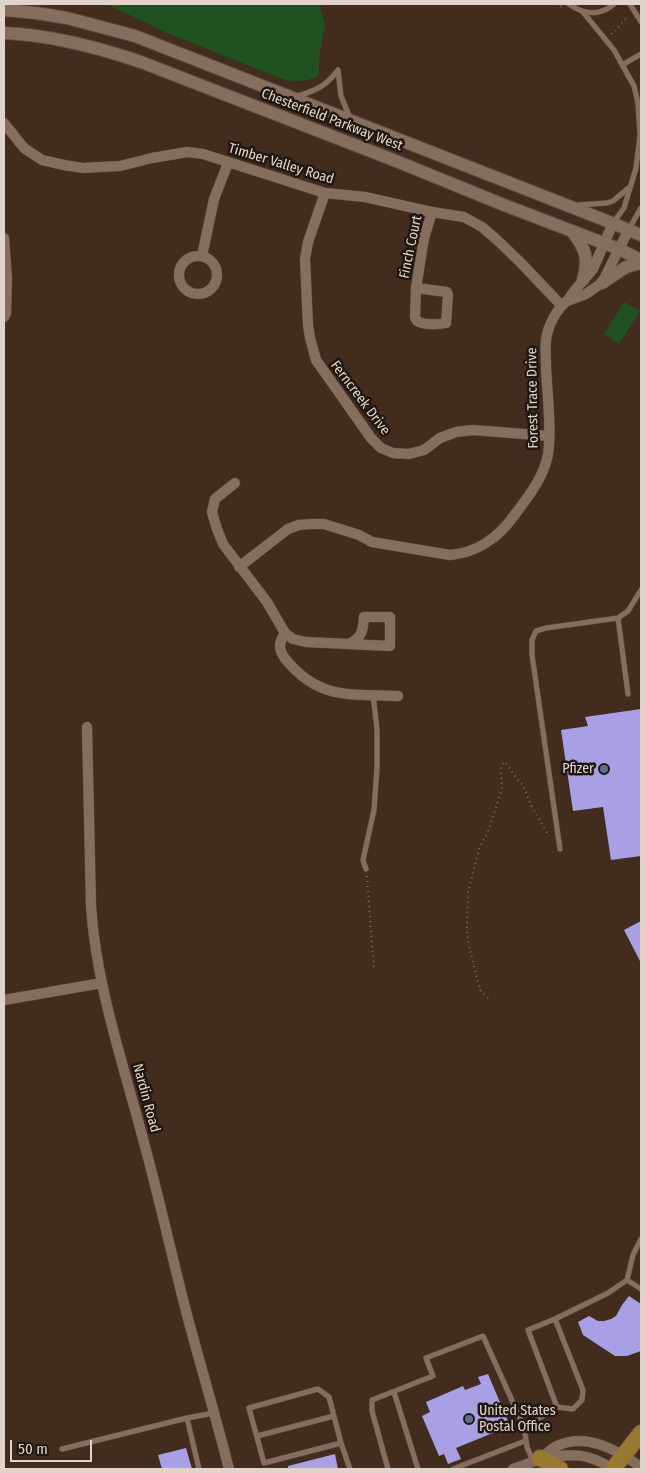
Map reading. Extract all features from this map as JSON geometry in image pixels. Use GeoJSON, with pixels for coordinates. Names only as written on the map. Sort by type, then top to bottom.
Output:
{"type":"FeatureCollection","features":[{"type":"Feature","properties":{"kind":"main road"},"geometry":{"type":"LineString","coordinates":[[613,1469],[641,1433]]}},
{"type":"Feature","properties":{"kind":"main road"},"geometry":{"type":"LineString","coordinates":[[536,1460],[560,1469]]}},
{"type":"Feature","properties":{"kind":"street","name":"Chesterfield Parkway West"},"geometry":{"type":"LineString","coordinates":[[4,10],[67,18],[135,36],[641,235]]}},
{"type":"Feature","properties":{"kind":"street","name":"Chesterfield Parkway West"},"geometry":{"type":"LineString","coordinates":[[4,33],[56,39],[106,50],[141,62],[604,243],[619,249],[641,262]]}},
{"type":"Feature","properties":{"kind":"street","name":"Timber Valley Road"},"geometry":{"type":"LineString","coordinates":[[5,127],[24,148],[42,160],[64,165],[83,168],[120,166],[187,152],[203,154],[324,193],[366,197],[464,218],[482,227],[564,303]]}},
{"type":"Feature","properties":{"kind":"street"},"geometry":{"type":"LineString","coordinates":[[202,256],[214,199],[228,163]]}},
{"type":"Feature","properties":{"kind":"street","name":"Ferncreek Drive"},"geometry":{"type":"LineString","coordinates":[[324,193],[308,242],[305,259],[310,338],[316,360],[371,438],[381,448],[393,453],[409,454],[424,450],[440,438],[456,432],[473,430],[549,436]]}},
{"type":"Feature","properties":{"kind":"street","name":"Finch Court"},"geometry":{"type":"LineString","coordinates":[[416,288],[447,292],[446,324],[420,323],[416,317],[416,288],[424,238],[432,212]]}},
{"type":"Feature","properties":{"kind":"street","name":"Forest Trace Drive"},"geometry":{"type":"LineString","coordinates":[[239,567],[288,529],[299,525],[324,524],[359,535],[372,542],[450,555],[470,551],[486,543],[505,529],[530,494],[545,464],[549,436],[546,342],[552,320],[593,269],[613,223]]}},
{"type":"Feature","properties":{"kind":"street"},"geometry":{"type":"LineString","coordinates":[[602,283],[629,229]]}},
{"type":"Feature","properties":{"kind":"street"},"geometry":{"type":"LineString","coordinates":[[572,232],[584,247],[586,255],[587,266],[583,280]]}},
{"type":"Feature","properties":{"kind":"street"},"geometry":{"type":"LineString","coordinates":[[4,238],[7,278],[7,306],[4,317]]}},
{"type":"Feature","properties":{"kind":"street"},"geometry":{"type":"LineString","coordinates":[[564,303],[586,294],[626,267],[641,262]]}},
{"type":"Feature","properties":{"kind":"street"},"geometry":{"type":"LineString","coordinates":[[235,483],[215,499],[212,512],[217,529],[223,544],[267,602],[285,633],[293,639],[306,642],[348,644],[390,646],[390,617],[364,617],[362,632],[359,638],[348,644]]}},
{"type":"Feature","properties":{"kind":"street"},"geometry":{"type":"LineString","coordinates":[[285,633],[279,644],[279,649],[299,674],[312,684],[343,694],[398,696]]}},
{"type":"Feature","properties":{"kind":"street","name":"Nardin Road"},"geometry":{"type":"LineString","coordinates":[[87,727],[92,925],[102,983],[229,1469]]}},
{"type":"Feature","properties":{"kind":"street"},"geometry":{"type":"LineString","coordinates":[[4,1000],[102,983]]}},
{"type":"Feature","properties":{"kind":"street"},"geometry":{"type":"LineString","coordinates":[[536,1460],[555,1447],[580,1442],[601,1445],[625,1456],[641,1467]]}},
{"type":"Feature","properties":{"kind":"street"},"geometry":{"type":"LineString","coordinates":[[513,1469],[536,1460],[557,1455],[580,1456],[599,1460],[613,1469]]}},
{"type":"Feature","properties":{"kind":"lane"},"geometry":{"type":"LineString","coordinates":[[569,4],[583,12],[614,50],[634,86],[638,103],[640,120],[639,152],[624,208],[613,223]]}},
{"type":"Feature","properties":{"kind":"lane"},"geometry":{"type":"LineString","coordinates":[[583,12],[601,12],[614,4]]}},
{"type":"Feature","properties":{"kind":"lane"},"geometry":{"type":"LineString","coordinates":[[630,4],[641,22]]}},
{"type":"Feature","properties":{"kind":"lane"},"geometry":{"type":"LineString","coordinates":[[622,65],[641,54]]}},
{"type":"Feature","properties":{"kind":"lane"},"geometry":{"type":"LineString","coordinates":[[294,98],[321,88],[338,70],[341,96],[352,120]]}},
{"type":"Feature","properties":{"kind":"lane"},"geometry":{"type":"LineString","coordinates":[[569,206],[607,203],[631,185]]}},
{"type":"Feature","properties":{"kind":"lane"},"geometry":{"type":"LineString","coordinates":[[629,229],[641,208]]}},
{"type":"Feature","properties":{"kind":"lane"},"geometry":{"type":"LineString","coordinates":[[560,849],[532,655],[532,640],[536,631],[546,628],[618,618],[628,611],[641,590]]}},
{"type":"Feature","properties":{"kind":"lane"},"geometry":{"type":"LineString","coordinates":[[618,618],[628,694]]}},
{"type":"Feature","properties":{"kind":"lane"},"geometry":{"type":"LineString","coordinates":[[366,869],[363,860],[374,810],[377,768],[378,729],[373,695]]}},
{"type":"Feature","properties":{"kind":"lane"},"geometry":{"type":"LineString","coordinates":[[557,1407],[528,1330],[608,1293],[627,1280],[633,1255],[641,1239]]}},
{"type":"Feature","properties":{"kind":"lane"},"geometry":{"type":"LineString","coordinates":[[636,1250],[641,1254]]}},
{"type":"Feature","properties":{"kind":"lane"},"geometry":{"type":"LineString","coordinates":[[627,1280],[641,1289]]}},
{"type":"Feature","properties":{"kind":"lane"},"geometry":{"type":"LineString","coordinates":[[524,1427],[557,1407],[574,1408],[582,1400],[583,1390],[555,1318]]}},
{"type":"Feature","properties":{"kind":"lane"},"geometry":{"type":"LineString","coordinates":[[388,1469],[372,1411],[372,1400],[434,1376],[426,1358],[483,1336],[524,1427],[527,1447],[536,1460]]}},
{"type":"Feature","properties":{"kind":"lane"},"geometry":{"type":"LineString","coordinates":[[341,1443],[264,1463],[249,1408],[318,1389],[329,1397],[350,1469]]}},
{"type":"Feature","properties":{"kind":"lane"},"geometry":{"type":"LineString","coordinates":[[394,1392],[418,1469]]}},
{"type":"Feature","properties":{"kind":"lane"},"geometry":{"type":"LineString","coordinates":[[62,1449],[187,1418],[215,1413]]}},
{"type":"Feature","properties":{"kind":"lane"},"geometry":{"type":"LineString","coordinates":[[257,1436],[334,1416]]}},
{"type":"Feature","properties":{"kind":"lane"},"geometry":{"type":"LineString","coordinates":[[187,1418],[199,1469]]}},
{"type":"Feature","properties":{"kind":"lane"},"geometry":{"type":"LineString","coordinates":[[453,1469],[526,1441]]}},
{"type":"Feature","properties":{"kind":"path"},"geometry":{"type":"LineString","coordinates":[[488,998],[480,990],[469,946],[466,924],[468,892],[480,846],[488,832],[502,788],[501,768],[504,762],[523,785],[531,805],[550,837],[558,839]]}},
{"type":"Feature","properties":{"kind":"path"},"geometry":{"type":"LineString","coordinates":[[366,869],[369,882],[374,971]]}},
{"type":"Feature","properties":{"kind":"green space"},"geometry":{"type":"Polygon","coordinates":[[[106,4],[319,4],[325,25],[319,59],[319,75],[301,81],[282,79],[172,35],[106,4]]]}},
{"type":"Feature","properties":{"kind":"green space"},"geometry":{"type":"Polygon","coordinates":[[[624,302],[640,311],[619,344],[604,334],[624,302]]]}},
{"type":"Feature","properties":{"kind":"building","name":"Pfizer"},"geometry":{"type":"Polygon","coordinates":[[[641,709],[641,856],[611,860],[603,807],[573,811],[561,730],[588,726],[585,717],[641,709]]]}},
{"type":"Feature","properties":{"kind":"building"},"geometry":{"type":"Polygon","coordinates":[[[641,921],[641,963],[624,930],[641,921]]]}},
{"type":"Feature","properties":{"kind":"building"},"geometry":{"type":"Polygon","coordinates":[[[629,1296],[641,1304],[641,1351],[627,1356],[615,1356],[583,1335],[578,1322],[589,1316],[598,1321],[611,1319],[616,1316],[629,1296]]]}},
{"type":"Feature","properties":{"kind":"building"},"geometry":{"type":"Polygon","coordinates":[[[488,1374],[510,1426],[456,1448],[461,1459],[448,1464],[444,1454],[439,1456],[422,1416],[430,1412],[426,1402],[463,1386],[465,1390],[481,1384],[478,1377],[488,1374]]]}},
{"type":"Feature","properties":{"kind":"building"},"geometry":{"type":"Polygon","coordinates":[[[186,1448],[192,1469],[162,1469],[158,1455],[186,1448]]]}},
{"type":"Feature","properties":{"kind":"building"},"geometry":{"type":"Polygon","coordinates":[[[335,1454],[338,1469],[288,1469],[288,1466],[335,1454]]]}},
{"type":"Feature","properties":{"kind":"place","name":"Pfizer"},"geometry":{"type":"Point","coordinates":[604,769]}},
{"type":"Feature","properties":{"kind":"place","name":"United States Postal Office"},"geometry":{"type":"Point","coordinates":[469,1419]}}]}
